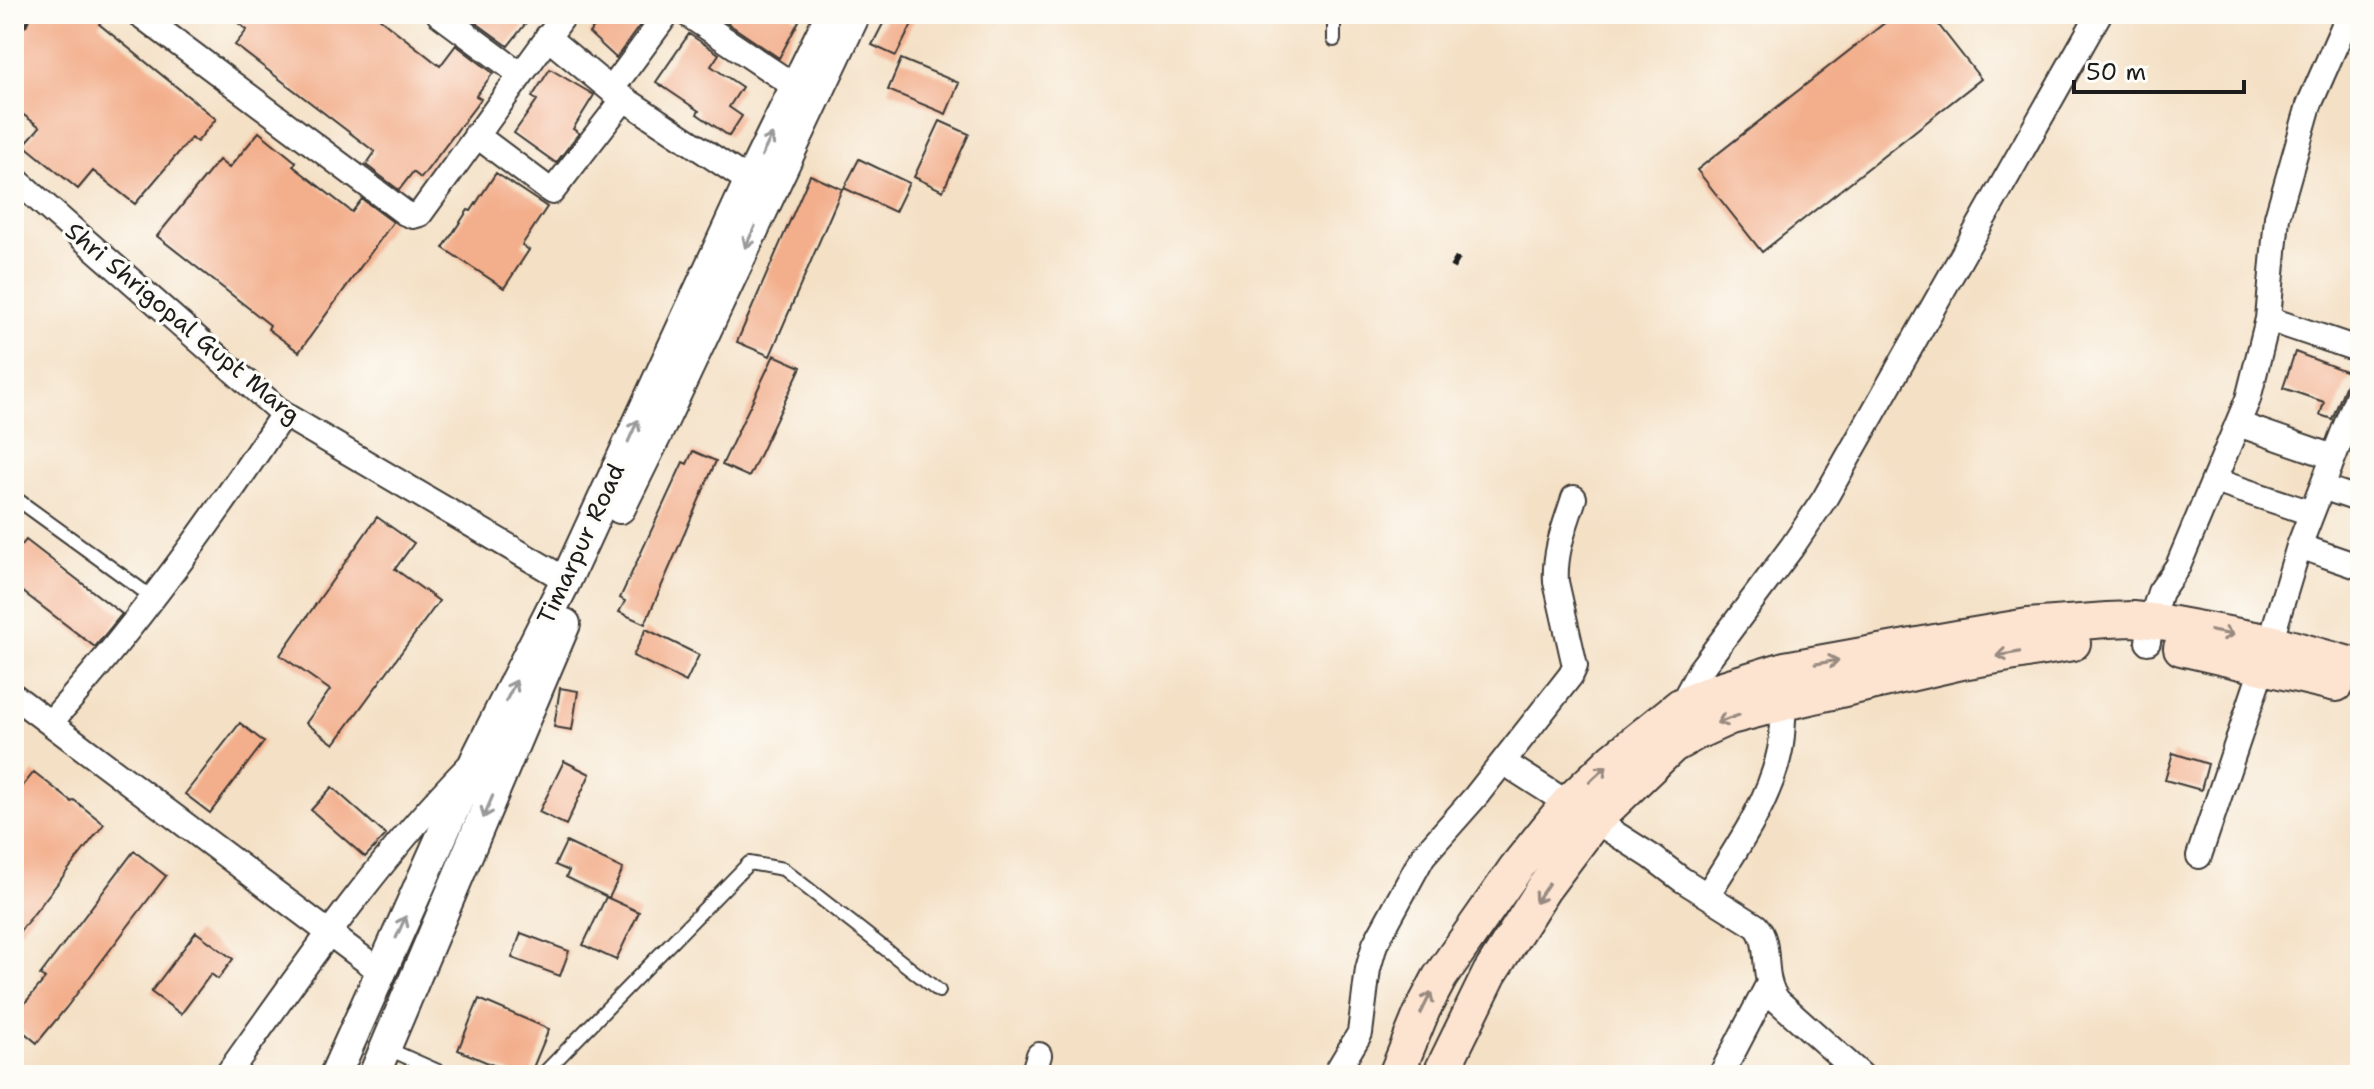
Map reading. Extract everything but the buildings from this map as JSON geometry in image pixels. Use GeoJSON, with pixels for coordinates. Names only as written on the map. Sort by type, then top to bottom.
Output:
{"type":"FeatureCollection","features":[{"type":"Feature","properties":{"kind":"main road"},"geometry":{"type":"LineString","coordinates":[[1440,1075],[1490,973],[1544,888],[1581,811],[1614,759],[1680,706],[1720,689],[1784,686],[2028,626],[2107,620],[2267,654],[2360,667]]}},
{"type":"Feature","properties":{"kind":"main road"},"geometry":{"type":"LineString","coordinates":[[2267,654],[2360,690]]}},
{"type":"Feature","properties":{"kind":"main road"},"geometry":{"type":"LineString","coordinates":[[1396,1075],[1423,1009],[1440,977],[1516,868],[1581,811],[1672,746],[1784,686]]}},
{"type":"Feature","properties":{"kind":"street"},"geometry":{"type":"LineString","coordinates":[[139,14],[413,216],[420,214],[565,14]]}},
{"type":"Feature","properties":{"kind":"street"},"geometry":{"type":"LineString","coordinates":[[439,14],[520,74]]}},
{"type":"Feature","properties":{"kind":"street"},"geometry":{"type":"LineString","coordinates":[[476,135],[552,192],[667,14]]}},
{"type":"Feature","properties":{"kind":"street"},"geometry":{"type":"LineString","coordinates":[[687,14],[805,93]]}},
{"type":"Feature","properties":{"kind":"street","name":"Timarpur Road"},"geometry":{"type":"LineString","coordinates":[[805,93],[831,14]]}},
{"type":"Feature","properties":{"kind":"street","name":"Timarpur Road"},"geometry":{"type":"LineString","coordinates":[[335,1075],[381,972],[490,764],[572,585],[661,425],[760,188],[805,93],[855,14]]}},
{"type":"Feature","properties":{"kind":"street"},"geometry":{"type":"LineString","coordinates":[[1672,746],[1680,706],[1700,670],[1825,498],[2099,14]]}},
{"type":"Feature","properties":{"kind":"street"},"geometry":{"type":"LineString","coordinates":[[2150,631],[2160,592],[2178,566],[2248,399],[2268,319],[2277,217],[2309,105],[2349,14]]}},
{"type":"Feature","properties":{"kind":"street"},"geometry":{"type":"LineString","coordinates":[[547,37],[617,95],[760,188]]}},
{"type":"Feature","properties":{"kind":"street","name":"Shri Shrigopal Gupt Marg"},"geometry":{"type":"LineString","coordinates":[[14,178],[283,414],[572,585]]}},
{"type":"Feature","properties":{"kind":"street"},"geometry":{"type":"LineString","coordinates":[[2268,319],[2360,350]]}},
{"type":"Feature","properties":{"kind":"street"},"geometry":{"type":"LineString","coordinates":[[2199,856],[2267,654],[2299,546],[2333,457],[2352,434],[2360,389]]}},
{"type":"Feature","properties":{"kind":"street"},"geometry":{"type":"LineString","coordinates":[[50,723],[153,598],[236,486],[283,414]]}},
{"type":"Feature","properties":{"kind":"street"},"geometry":{"type":"LineString","coordinates":[[2238,424],[2333,457]]}},
{"type":"Feature","properties":{"kind":"street"},"geometry":{"type":"LineString","coordinates":[[2215,481],[2311,513]]}},
{"type":"Feature","properties":{"kind":"street"},"geometry":{"type":"LineString","coordinates":[[2322,487],[2360,500]]}},
{"type":"Feature","properties":{"kind":"street"},"geometry":{"type":"LineString","coordinates":[[1335,1075],[1360,1033],[1368,969],[1375,944],[1423,856],[1503,762],[1575,666],[1555,569],[1556,552],[1574,498]]}},
{"type":"Feature","properties":{"kind":"street"},"geometry":{"type":"LineString","coordinates":[[2299,546],[2360,567]]}},
{"type":"Feature","properties":{"kind":"street"},"geometry":{"type":"LineString","coordinates":[[1707,895],[1743,838],[1770,780],[1780,750],[1784,686]]}},
{"type":"Feature","properties":{"kind":"street"},"geometry":{"type":"LineString","coordinates":[[14,696],[381,972]]}},
{"type":"Feature","properties":{"kind":"street"},"geometry":{"type":"LineString","coordinates":[[1503,762],[1759,929],[1763,935],[1768,985],[1778,1001],[1861,1075]]}},
{"type":"Feature","properties":{"kind":"street"},"geometry":{"type":"LineString","coordinates":[[227,1075],[328,934],[405,835],[490,764]]}},
{"type":"Feature","properties":{"kind":"street","name":"Timarpur Road"},"geometry":{"type":"LineString","coordinates":[[380,1061],[490,764]]}},
{"type":"Feature","properties":{"kind":"street"},"geometry":{"type":"LineString","coordinates":[[1721,1075],[1768,985]]}},
{"type":"Feature","properties":{"kind":"lane"},"geometry":{"type":"LineString","coordinates":[[1334,14],[1334,40]]}},
{"type":"Feature","properties":{"kind":"lane"},"geometry":{"type":"LineString","coordinates":[[14,497],[153,598]]}},
{"type":"Feature","properties":{"kind":"lane"},"geometry":{"type":"LineString","coordinates":[[542,1075],[749,863],[783,869],[939,991]]}},
{"type":"Feature","properties":{"kind":"lane"},"geometry":{"type":"LineString","coordinates":[[380,1061],[447,1075]]}},
{"type":"Feature","properties":{"kind":"railway"},"geometry":{"type":"LineString","coordinates":[[1452,268],[1459,256]]}}]}
